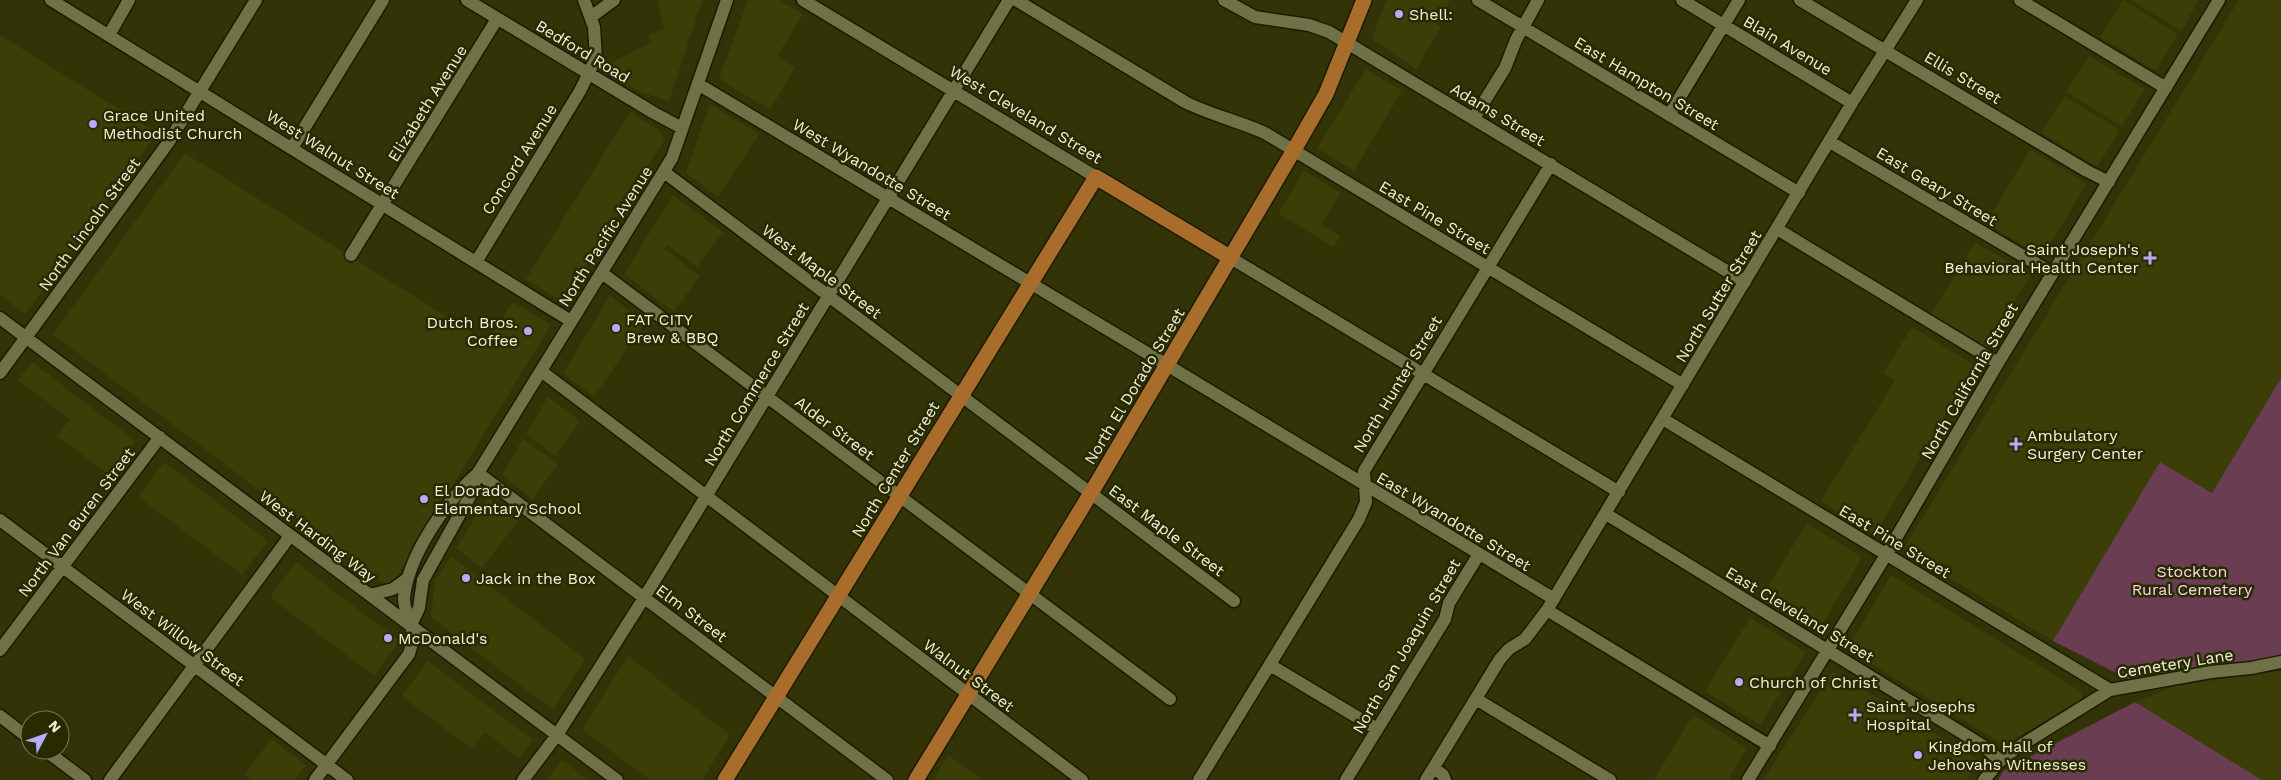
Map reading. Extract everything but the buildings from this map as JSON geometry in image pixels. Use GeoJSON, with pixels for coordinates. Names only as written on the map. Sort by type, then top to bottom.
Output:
{"type":"FeatureCollection","features":[{"type":"Feature","properties":{"kind":"main road","name":"North El Dorado Street"},"geometry":{"type":"LineString","coordinates":[[916,780],[1091,493],[1294,150],[1326,94],[1364,0]]}},
{"type":"Feature","properties":{"kind":"main road","name":"West Cleveland Street"},"geometry":{"type":"LineString","coordinates":[[1096,177],[1231,258]]}},
{"type":"Feature","properties":{"kind":"main road","name":"North Center Street"},"geometry":{"type":"LineString","coordinates":[[725,780],[1096,177]]}},
{"type":"Feature","properties":{"kind":"street","name":"West Walnut Street"},"geometry":{"type":"LineString","coordinates":[[51,0],[571,321]]}},
{"type":"Feature","properties":{"kind":"street"},"geometry":{"type":"LineString","coordinates":[[108,35],[129,0]]}},
{"type":"Feature","properties":{"kind":"street","name":"North Lincoln Street"},"geometry":{"type":"LineString","coordinates":[[0,372],[168,143],[256,0]]}},
{"type":"Feature","properties":{"kind":"street"},"geometry":{"type":"LineString","coordinates":[[292,148],[383,0]]}},
{"type":"Feature","properties":{"kind":"street","name":"Bedford Road"},"geometry":{"type":"LineString","coordinates":[[467,0],[682,128]]}},
{"type":"Feature","properties":{"kind":"street","name":"Concord Avenue"},"geometry":{"type":"LineString","coordinates":[[476,262],[590,73],[597,54],[594,27],[584,0]]}},
{"type":"Feature","properties":{"kind":"street"},"geometry":{"type":"LineString","coordinates":[[591,17],[614,0]]}},
{"type":"Feature","properties":{"kind":"street","name":"North Pacific Avenue"},"geometry":{"type":"LineString","coordinates":[[411,625],[419,608],[423,580],[470,496],[478,473],[672,158],[727,0]]}},
{"type":"Feature","properties":{"kind":"street","name":"West Cleveland Street"},"geometry":{"type":"LineString","coordinates":[[803,0],[1096,177]]}},
{"type":"Feature","properties":{"kind":"street","name":"North Commerce Street"},"geometry":{"type":"LineString","coordinates":[[523,780],[557,735],[644,598],[1009,0]]}},
{"type":"Feature","properties":{"kind":"street","name":"East Pine Street"},"geometry":{"type":"LineString","coordinates":[[1016,0],[1208,114],[1243,123],[1265,133],[1683,385]]}},
{"type":"Feature","properties":{"kind":"street","name":"Adams Street"},"geometry":{"type":"LineString","coordinates":[[1224,0],[1255,17],[1309,25],[1348,43],[1745,282]]}},
{"type":"Feature","properties":{"kind":"street","name":"East Hampton Street"},"geometry":{"type":"LineString","coordinates":[[1478,0],[1799,193]]}},
{"type":"Feature","properties":{"kind":"street"},"geometry":{"type":"LineString","coordinates":[[1474,118],[1505,68],[1522,27],[1538,0]]}},
{"type":"Feature","properties":{"kind":"street","name":"Blain Avenue"},"geometry":{"type":"LineString","coordinates":[[1682,0],[1852,103]]}},
{"type":"Feature","properties":{"kind":"street"},"geometry":{"type":"LineString","coordinates":[[1669,114],[1739,0]]}},
{"type":"Feature","properties":{"kind":"street","name":"Ellis Street"},"geometry":{"type":"LineString","coordinates":[[1800,0],[2087,171],[2109,182]]}},
{"type":"Feature","properties":{"kind":"street","name":"North Sutter Street"},"geometry":{"type":"LineString","coordinates":[[1426,780],[1500,659],[1509,649],[1525,639],[1550,605],[1852,103],[1917,0]]}},
{"type":"Feature","properties":{"kind":"street"},"geometry":{"type":"LineString","coordinates":[[2020,0],[2166,88]]}},
{"type":"Feature","properties":{"kind":"street","name":"North California Street"},"geometry":{"type":"LineString","coordinates":[[1748,780],[1886,555],[2052,273],[2219,0]]}},
{"type":"Feature","properties":{"kind":"street","name":"Elizabeth Avenue"},"geometry":{"type":"LineString","coordinates":[[351,255],[497,18]]}},
{"type":"Feature","properties":{"kind":"street","name":"West Wyandotte Street"},"geometry":{"type":"LineString","coordinates":[[698,84],[1030,283]]}},
{"type":"Feature","properties":{"kind":"street","name":"East Geary Street"},"geometry":{"type":"LineString","coordinates":[[1830,142],[2052,273]]}},
{"type":"Feature","properties":{"kind":"street","name":"North Hunter Street"},"geometry":{"type":"LineString","coordinates":[[1199,780],[1359,519],[1366,502],[1364,471],[1550,164]]}},
{"type":"Feature","properties":{"kind":"street","name":"West Maple Street"},"geometry":{"type":"LineString","coordinates":[[664,172],[961,395]]}},
{"type":"Feature","properties":{"kind":"street"},"geometry":{"type":"LineString","coordinates":[[1777,229],[1998,363]]}},
{"type":"Feature","properties":{"kind":"street"},"geometry":{"type":"LineString","coordinates":[[1231,258],[1619,492]]}},
{"type":"Feature","properties":{"kind":"street","name":"Alder Street"},"geometry":{"type":"LineString","coordinates":[[602,273],[1170,699]]}},
{"type":"Feature","properties":{"kind":"street","name":"East Wyandotte Street"},"geometry":{"type":"LineString","coordinates":[[1030,283],[1479,554],[1550,605],[1770,746]]}},
{"type":"Feature","properties":{"kind":"street","name":"West Harding Way"},"geometry":{"type":"LineString","coordinates":[[0,318],[617,780]]}},
{"type":"Feature","properties":{"kind":"street"},"geometry":{"type":"LineString","coordinates":[[541,371],[837,597]]}},
{"type":"Feature","properties":{"kind":"street","name":"East Maple Street"},"geometry":{"type":"LineString","coordinates":[[961,395],[1234,602]]}},
{"type":"Feature","properties":{"kind":"street","name":"East Pine Street"},"geometry":{"type":"LineString","coordinates":[[1663,419],[2110,690]]}},
{"type":"Feature","properties":{"kind":"street","name":"North Van Buren Street"},"geometry":{"type":"LineString","coordinates":[[0,650],[160,438]]}},
{"type":"Feature","properties":{"kind":"street","name":"North Pacific Avenue"},"geometry":{"type":"LineString","coordinates":[[411,625],[404,600],[410,570],[425,540],[460,489],[478,473]]}},
{"type":"Feature","properties":{"kind":"street","name":"Elm Street"},"geometry":{"type":"LineString","coordinates":[[478,473],[887,780]]}},
{"type":"Feature","properties":{"kind":"street","name":"East Cleveland Street"},"geometry":{"type":"LineString","coordinates":[[1606,514],[1985,747],[2000,761]]}},
{"type":"Feature","properties":{"kind":"street","name":"West Willow Street"},"geometry":{"type":"LineString","coordinates":[[0,520],[347,780]]}},
{"type":"Feature","properties":{"kind":"street"},"geometry":{"type":"LineString","coordinates":[[110,780],[290,536]]}},
{"type":"Feature","properties":{"kind":"street","name":"North San Joaquin Street"},"geometry":{"type":"LineString","coordinates":[[1346,780],[1444,619],[1449,603],[1479,554]]}},
{"type":"Feature","properties":{"kind":"street"},"geometry":{"type":"LineString","coordinates":[[370,595],[393,589],[408,578]]}},
{"type":"Feature","properties":{"kind":"street","name":"Walnut Street"},"geometry":{"type":"LineString","coordinates":[[837,597],[1082,780]]}},
{"type":"Feature","properties":{"kind":"street"},"geometry":{"type":"LineString","coordinates":[[316,780],[409,654],[413,639],[411,625]]}},
{"type":"Feature","properties":{"kind":"street","name":"Cemetery Lane"},"geometry":{"type":"LineString","coordinates":[[1984,780],[2000,761],[2036,735],[2110,690],[2210,672],[2251,668],[2281,662]]}},
{"type":"Feature","properties":{"kind":"street"},"geometry":{"type":"LineString","coordinates":[[1270,665],[1377,730]]}},
{"type":"Feature","properties":{"kind":"street"},"geometry":{"type":"LineString","coordinates":[[1476,698],[1610,780]]}},
{"type":"Feature","properties":{"kind":"street"},"geometry":{"type":"LineString","coordinates":[[0,716],[20,731]]}},
{"type":"Feature","properties":{"kind":"street"},"geometry":{"type":"LineString","coordinates":[[58,760],[85,780]]}},
{"type":"Feature","properties":{"kind":"street"},"geometry":{"type":"LineString","coordinates":[[1434,768],[1443,775],[1445,780]]}},
{"type":"Feature","properties":{"kind":"shaded area"},"geometry":{"type":"Polygon","coordinates":[[[657,0],[702,0],[669,101],[637,91],[615,77],[610,64],[651,42],[648,35],[664,28],[657,0]]]}},
{"type":"Feature","properties":{"kind":"shaded area"},"geometry":{"type":"Polygon","coordinates":[[[748,0],[779,0],[803,14],[777,56],[795,68],[770,110],[719,79],[748,0]]]}},
{"type":"Feature","properties":{"kind":"shaded area"},"geometry":{"type":"Polygon","coordinates":[[[1386,0],[1450,0],[1436,24],[1441,27],[1416,69],[1372,39],[1386,0]]]}},
{"type":"Feature","properties":{"kind":"shaded area"},"geometry":{"type":"Polygon","coordinates":[[[2123,0],[2178,34],[2156,71],[2100,37],[2123,0]]]}},
{"type":"Feature","properties":{"kind":"shaded area"},"geometry":{"type":"Polygon","coordinates":[[[2131,0],[2199,0],[2181,31],[2131,0]]]}},
{"type":"Feature","properties":{"kind":"shaded area"},"geometry":{"type":"Polygon","coordinates":[[[2239,0],[2281,0],[2281,378],[2212,493],[2160,463],[2053,641],[1909,553],[1905,546],[2239,0]]]}},
{"type":"Feature","properties":{"kind":"shaded area"},"geometry":{"type":"Polygon","coordinates":[[[0,35],[157,133],[25,314],[0,295],[0,35]]]}},
{"type":"Feature","properties":{"kind":"shaded area"},"geometry":{"type":"Polygon","coordinates":[[[2089,56],[2145,89],[2122,126],[2066,92],[2089,56]]]}},
{"type":"Feature","properties":{"kind":"shaded area"},"geometry":{"type":"Polygon","coordinates":[[[1366,69],[1402,91],[1354,171],[1317,148],[1366,69]]]}},
{"type":"Feature","properties":{"kind":"shaded area"},"geometry":{"type":"Polygon","coordinates":[[[2064,96],[2120,130],[2097,167],[2042,133],[2064,96]]]}},
{"type":"Feature","properties":{"kind":"shaded area"},"geometry":{"type":"Polygon","coordinates":[[[710,104],[759,134],[718,197],[686,173],[710,104]]]}},
{"type":"Feature","properties":{"kind":"shaded area"},"geometry":{"type":"Polygon","coordinates":[[[630,112],[660,131],[664,140],[564,303],[526,279],[630,112]]]}},
{"type":"Feature","properties":{"kind":"shaded area"},"geometry":{"type":"Polygon","coordinates":[[[2031,149],[2087,184],[2042,257],[1986,223],[2031,149]]]}},
{"type":"Feature","properties":{"kind":"shaded area"},"geometry":{"type":"Polygon","coordinates":[[[185,153],[487,342],[513,302],[551,325],[394,581],[384,585],[53,334],[185,153]]]}},
{"type":"Feature","properties":{"kind":"shaded area"},"geometry":{"type":"Polygon","coordinates":[[[1304,171],[1341,193],[1321,225],[1340,236],[1333,247],[1278,213],[1304,171]]]}},
{"type":"Feature","properties":{"kind":"shaded area"},"geometry":{"type":"Polygon","coordinates":[[[673,195],[723,232],[697,267],[667,245],[664,248],[700,276],[674,312],[624,274],[673,195]]]}},
{"type":"Feature","properties":{"kind":"shaded area"},"geometry":{"type":"Polygon","coordinates":[[[1975,242],[2031,275],[1986,347],[1931,314],[1975,242]]]}},
{"type":"Feature","properties":{"kind":"shaded area"},"geometry":{"type":"Polygon","coordinates":[[[610,296],[645,322],[594,397],[563,373],[610,296]]]}},
{"type":"Feature","properties":{"kind":"shaded area"},"geometry":{"type":"Polygon","coordinates":[[[1912,327],[1974,365],[1875,535],[1821,501],[1895,380],[1883,373],[1912,327]]]}},
{"type":"Feature","properties":{"kind":"shaded area"},"geometry":{"type":"Polygon","coordinates":[[[32,362],[136,441],[110,476],[57,436],[70,419],[18,380],[32,362]]]}},
{"type":"Feature","properties":{"kind":"shaded area"},"geometry":{"type":"Polygon","coordinates":[[[548,397],[580,421],[555,456],[526,434],[548,397]]]}},
{"type":"Feature","properties":{"kind":"shaded area"},"geometry":{"type":"Polygon","coordinates":[[[523,439],[558,464],[532,499],[502,475],[523,439]]]}},
{"type":"Feature","properties":{"kind":"shaded area"},"geometry":{"type":"Polygon","coordinates":[[[164,462],[268,541],[242,575],[138,497],[164,462]]]}},
{"type":"Feature","properties":{"kind":"shaded area"},"geometry":{"type":"Polygon","coordinates":[[[488,497],[518,521],[482,568],[456,548],[488,497]]]}},
{"type":"Feature","properties":{"kind":"shaded area"},"geometry":{"type":"Polygon","coordinates":[[[1807,523],[1862,557],[1819,630],[1763,595],[1807,523]]]}},
{"type":"Feature","properties":{"kind":"shaded area"},"geometry":{"type":"Polygon","coordinates":[[[451,556],[585,659],[553,710],[431,617],[435,580],[451,556]]]}},
{"type":"Feature","properties":{"kind":"shaded area"},"geometry":{"type":"Polygon","coordinates":[[[296,562],[400,641],[374,676],[270,597],[296,562]]]}},
{"type":"Feature","properties":{"kind":"shaded area"},"geometry":{"type":"Polygon","coordinates":[[[1891,575],[2082,692],[2082,700],[2004,745],[1847,649],[1891,575]]]}},
{"type":"Feature","properties":{"kind":"shaded area"},"geometry":{"type":"Polygon","coordinates":[[[1750,618],[1806,652],[1760,725],[1705,691],[1750,618]]]}},
{"type":"Feature","properties":{"kind":"shaded area"},"geometry":{"type":"Polygon","coordinates":[[[628,656],[730,735],[702,780],[650,780],[582,729],[628,656]]]}},
{"type":"Feature","properties":{"kind":"shaded area"},"geometry":{"type":"Polygon","coordinates":[[[428,661],[533,740],[519,758],[485,732],[471,749],[402,696],[428,661]]]}},
{"type":"Feature","properties":{"kind":"shaded area","name":"Saint Josephs Hospital"},"geometry":{"type":"Polygon","coordinates":[[[1833,671],[1979,760],[1967,780],[1763,780],[1833,671]]]}},
{"type":"Feature","properties":{"kind":"shaded area"},"geometry":{"type":"Polygon","coordinates":[[[2281,671],[2281,780],[2262,780],[2135,702],[2178,685],[2281,671]]]}},
{"type":"Feature","properties":{"kind":"shaded area"},"geometry":{"type":"Polygon","coordinates":[[[1693,715],[1747,748],[1728,780],[1654,780],[1693,715]]]}},
{"type":"Feature","properties":{"kind":"shaded area"},"geometry":{"type":"Polygon","coordinates":[[[271,739],[306,765],[295,780],[252,780],[245,774],[271,739]]]}},
{"type":"Feature","properties":{"kind":"shaded area"},"geometry":{"type":"Polygon","coordinates":[[[948,755],[983,780],[934,780],[948,755]]]}},
{"type":"Feature","properties":{"kind":"shaded area"},"geometry":{"type":"Polygon","coordinates":[[[562,760],[589,780],[547,780],[562,760]]]}},
{"type":"Feature","properties":{"kind":"green space","name":"Stockton Rural Cemetery"},"geometry":{"type":"Polygon","coordinates":[[[2281,378],[2281,656],[2128,679],[2053,641],[2160,462],[2212,493],[2281,378]]]}},
{"type":"Feature","properties":{"kind":"green space"},"geometry":{"type":"Polygon","coordinates":[[[2135,702],[2262,780],[1998,780],[2003,771],[2135,702]]]}},
{"type":"Feature","properties":{"kind":"place","name":"Shell:"},"geometry":{"type":"Point","coordinates":[1399,14]}},
{"type":"Feature","properties":{"kind":"place","name":"Grace United Methodist Church"},"geometry":{"type":"Point","coordinates":[93,124]}},
{"type":"Feature","properties":{"kind":"place","name":"Saint Joseph's Behavioral Health Center"},"geometry":{"type":"Point","coordinates":[2150,258]}},
{"type":"Feature","properties":{"kind":"place","name":"FAT CITY Brew & BBQ"},"geometry":{"type":"Point","coordinates":[616,328]}},
{"type":"Feature","properties":{"kind":"place","name":"Dutch Bros. Coffee"},"geometry":{"type":"Point","coordinates":[528,331]}},
{"type":"Feature","properties":{"kind":"place","name":"Ambulatory Surgery Center"},"geometry":{"type":"Point","coordinates":[2016,444]}},
{"type":"Feature","properties":{"kind":"place","name":"El Dorado Elementary School"},"geometry":{"type":"Point","coordinates":[424,499]}},
{"type":"Feature","properties":{"kind":"place","name":"Jack in the Box"},"geometry":{"type":"Point","coordinates":[466,578]}},
{"type":"Feature","properties":{"kind":"place","name":"McDonald's"},"geometry":{"type":"Point","coordinates":[388,638]}},
{"type":"Feature","properties":{"kind":"place","name":"Church of Christ"},"geometry":{"type":"Point","coordinates":[1739,682]}},
{"type":"Feature","properties":{"kind":"place","name":"Saint Josephs Hospital"},"geometry":{"type":"Point","coordinates":[1855,715]}},
{"type":"Feature","properties":{"kind":"place","name":"Kingdom Hall of Jehovahs Witnesses"},"geometry":{"type":"Point","coordinates":[1918,755]}}]}
